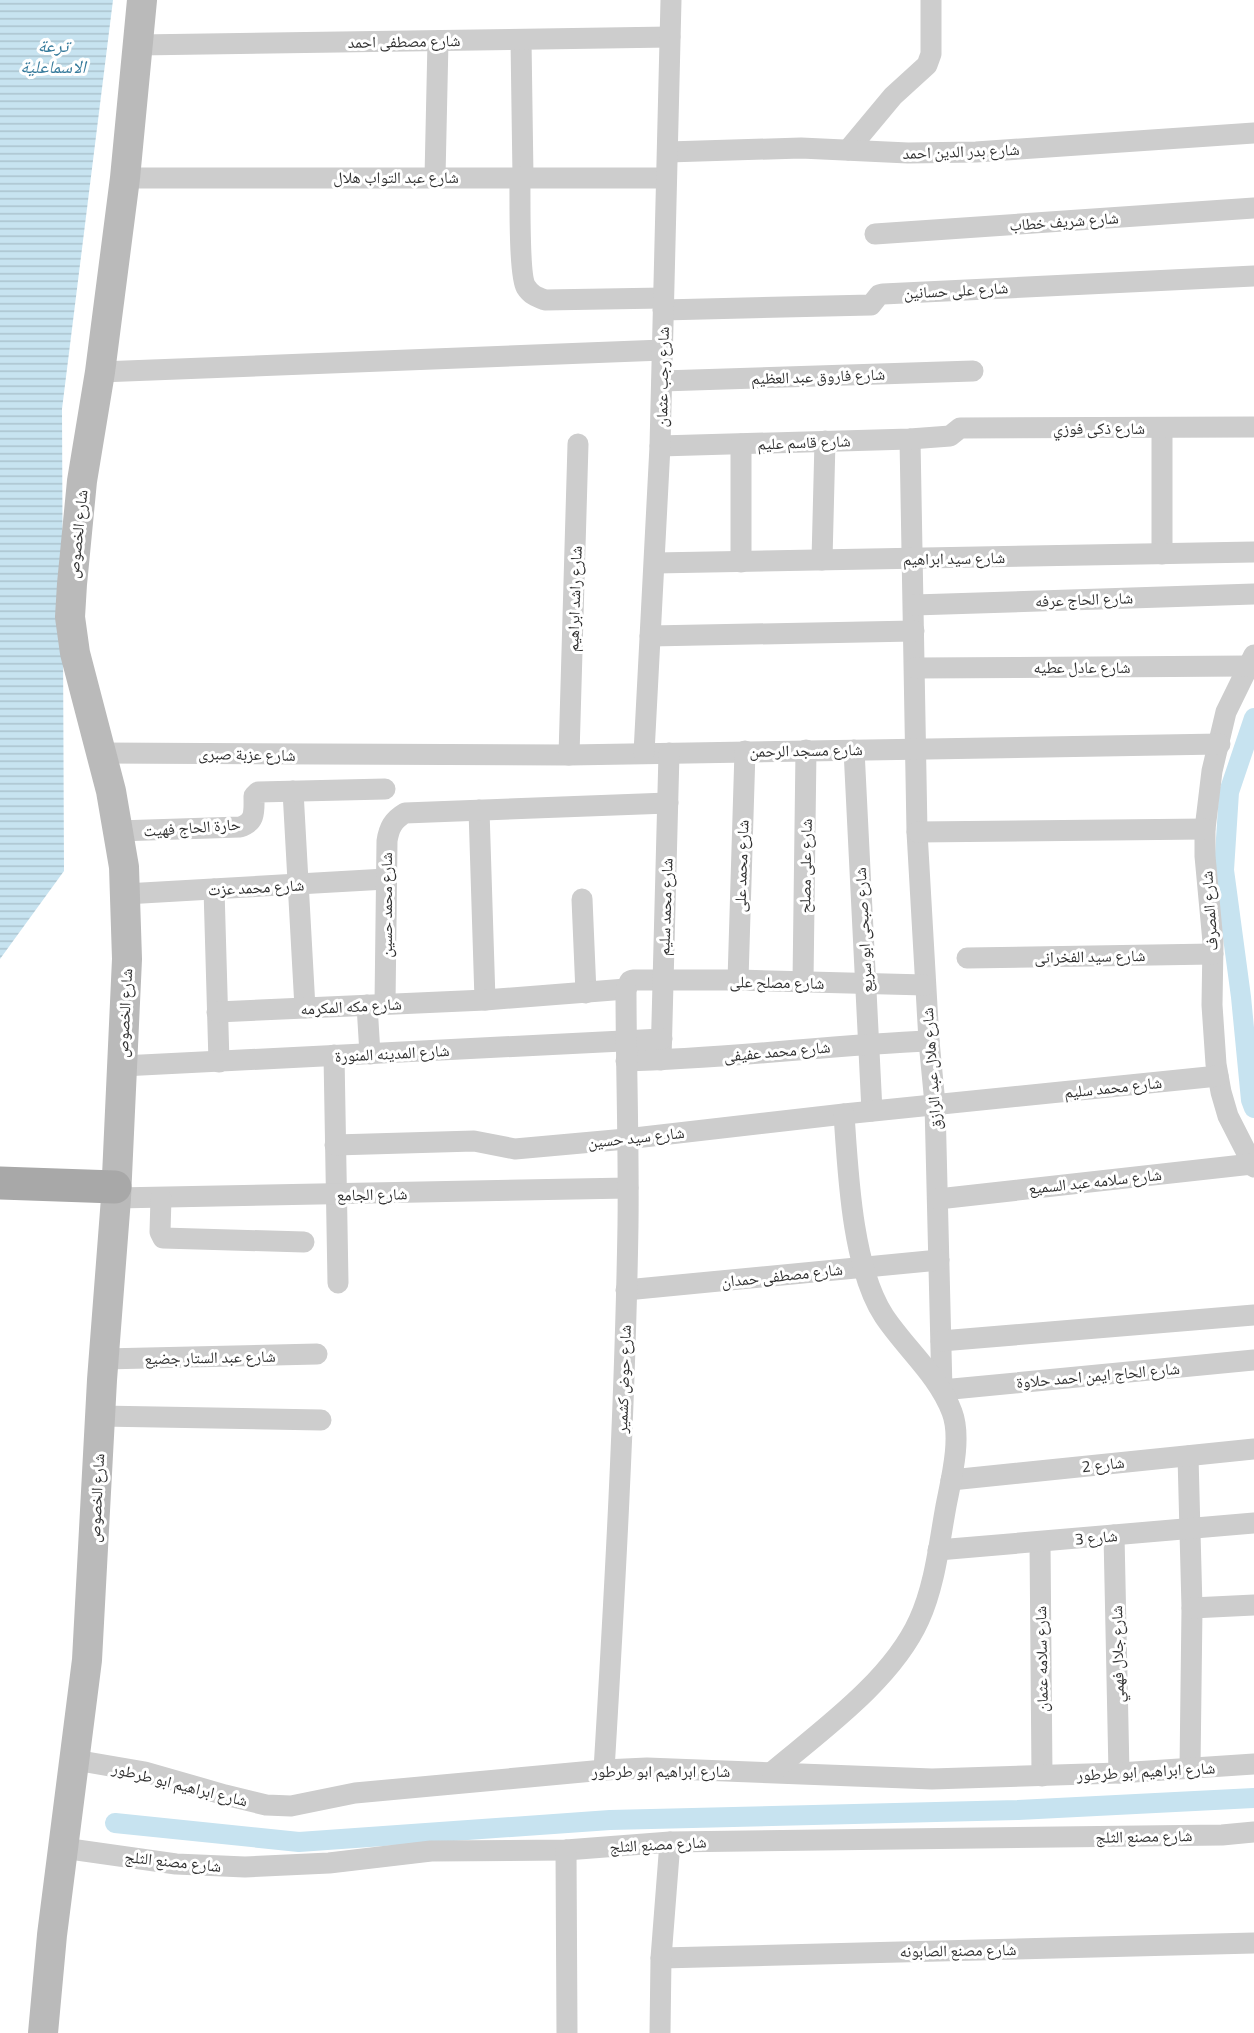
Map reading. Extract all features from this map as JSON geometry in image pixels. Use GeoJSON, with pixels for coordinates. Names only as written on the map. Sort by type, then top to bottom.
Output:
{"type":"FeatureCollection","features":[{"type":"Feature","properties":{"kind":"main road","name":"شارع الخصوص"},"geometry":{"type":"LineString","coordinates":[[43,2033],[52,1935],[87,1660],[127,960],[124,867],[101,753],[75,653],[70,617],[82,481],[100,372],[125,178],[142,0]]}},
{"type":"Feature","properties":{"kind":"main road"},"geometry":{"type":"LineString","coordinates":[[0,1183],[71,1185],[115,1193]]}},
{"type":"Feature","properties":{"kind":"street","name":"شارع رجب عثمان"},"geometry":{"type":"LineString","coordinates":[[644,753],[660,446],[671,0]]}},
{"type":"Feature","properties":{"kind":"street"},"geometry":{"type":"LineString","coordinates":[[848,150],[893,96],[927,65],[930,54],[931,0]]}},
{"type":"Feature","properties":{"kind":"street","name":"شارع مصطفى احمد"},"geometry":{"type":"LineString","coordinates":[[138,45],[670,37]]}},
{"type":"Feature","properties":{"kind":"street"},"geometry":{"type":"LineString","coordinates":[[521,40],[521,177]]}},
{"type":"Feature","properties":{"kind":"street"},"geometry":{"type":"LineString","coordinates":[[435,177],[438,41]]}},
{"type":"Feature","properties":{"kind":"street","name":"شارع بدر الدين احمد"},"geometry":{"type":"LineString","coordinates":[[668,152],[801,148],[908,153],[976,152],[1254,133]]}},
{"type":"Feature","properties":{"kind":"street","name":"شارع على حسانين"},"geometry":{"type":"LineString","coordinates":[[521,177],[522,270],[525,286],[534,296],[545,300],[663,304],[871,305],[883,294],[1254,276]]}},
{"type":"Feature","properties":{"kind":"street","name":"شارع عبد التواب هلال"},"geometry":{"type":"LineString","coordinates":[[125,178],[666,178]]}},
{"type":"Feature","properties":{"kind":"street","name":"شارع شريف خطاب"},"geometry":{"type":"LineString","coordinates":[[875,234],[1254,208]]}},
{"type":"Feature","properties":{"kind":"street"},"geometry":{"type":"LineString","coordinates":[[100,372],[663,350]]}},
{"type":"Feature","properties":{"kind":"street","name":"شارع فاروق عبد العظيم"},"geometry":{"type":"LineString","coordinates":[[662,381],[973,371]]}},
{"type":"Feature","properties":{"kind":"street","name":"شارع ذكى فوزي"},"geometry":{"type":"LineString","coordinates":[[947,436],[960,428],[1254,427]]}},
{"type":"Feature","properties":{"kind":"street"},"geometry":{"type":"LineString","coordinates":[[1161,428],[1162,554]]}},
{"type":"Feature","properties":{"kind":"street","name":"شارع قاسم عليم"},"geometry":{"type":"LineString","coordinates":[[660,446],[947,436]]}},
{"type":"Feature","properties":{"kind":"street","name":"شارع هلال عبد الرازق"},"geometry":{"type":"LineString","coordinates":[[910,439],[917,832],[928,1041],[935,1104],[942,1390]]}},
{"type":"Feature","properties":{"kind":"street"},"geometry":{"type":"LineString","coordinates":[[822,560],[825,441]]}},
{"type":"Feature","properties":{"kind":"street","name":"شارع راشد ابراهيم"},"geometry":{"type":"LineString","coordinates":[[569,755],[578,444]]}},
{"type":"Feature","properties":{"kind":"street"},"geometry":{"type":"LineString","coordinates":[[741,444],[741,561]]}},
{"type":"Feature","properties":{"kind":"street","name":"شارع سيد ابراهيم"},"geometry":{"type":"LineString","coordinates":[[655,563],[1254,552]]}},
{"type":"Feature","properties":{"kind":"street","name":"شارع الحاج عرفه"},"geometry":{"type":"LineString","coordinates":[[914,605],[1254,594]]}},
{"type":"Feature","properties":{"kind":"street"},"geometry":{"type":"LineString","coordinates":[[650,636],[914,631]]}},
{"type":"Feature","properties":{"kind":"street","name":"شارع عادل عطيه"},"geometry":{"type":"LineString","coordinates":[[915,668],[1251,661]]}},
{"type":"Feature","properties":{"kind":"street","name":"شارع المصرف"},"geometry":{"type":"LineString","coordinates":[[1251,661],[1226,712],[1212,771],[1205,830],[1205,856],[1213,954],[1212,1005],[1218,1076],[1228,1116],[1253,1166]]}},
{"type":"Feature","properties":{"kind":"street","name":"شارع مسجد الرحمن"},"geometry":{"type":"LineString","coordinates":[[393,755],[569,755],[1220,744]]}},
{"type":"Feature","properties":{"kind":"street","name":"شارع على مصلح"},"geometry":{"type":"LineString","coordinates":[[803,982],[806,750]]}},
{"type":"Feature","properties":{"kind":"street","name":"شارع صبحى ابو سريع"},"geometry":{"type":"LineString","coordinates":[[854,750],[872,1111]]}},
{"type":"Feature","properties":{"kind":"street","name":"شارع محمد على"},"geometry":{"type":"LineString","coordinates":[[738,980],[745,752]]}},
{"type":"Feature","properties":{"kind":"street","name":"شارع عزبة صبرى"},"geometry":{"type":"LineString","coordinates":[[101,753],[393,755]]}},
{"type":"Feature","properties":{"kind":"street","name":"شارع محمد سليم"},"geometry":{"type":"LineString","coordinates":[[661,1050],[669,753]]}},
{"type":"Feature","properties":{"kind":"street","name":"حارة الحاج فهيت"},"geometry":{"type":"LineString","coordinates":[[118,831],[240,827],[254,818],[255,794],[385,789]]}},
{"type":"Feature","properties":{"kind":"street"},"geometry":{"type":"LineString","coordinates":[[293,791],[300,884],[305,1008]]}},
{"type":"Feature","properties":{"kind":"street"},"geometry":{"type":"LineString","coordinates":[[485,1000],[479,810],[668,803]]}},
{"type":"Feature","properties":{"kind":"street","name":"شارع محمد حسين"},"geometry":{"type":"LineString","coordinates":[[370,1054],[376,1005],[389,830],[393,823],[405,813],[479,810]]}},
{"type":"Feature","properties":{"kind":"street"},"geometry":{"type":"LineString","coordinates":[[917,832],[1205,830]]}},
{"type":"Feature","properties":{"kind":"street","name":"شارع محمد عزت"},"geometry":{"type":"LineString","coordinates":[[125,894],[386,879]]}},
{"type":"Feature","properties":{"kind":"street"},"geometry":{"type":"LineString","coordinates":[[214,889],[219,1062]]}},
{"type":"Feature","properties":{"kind":"street"},"geometry":{"type":"LineString","coordinates":[[582,899],[586,993]]}},
{"type":"Feature","properties":{"kind":"street","name":"شارع سيد الفخرانى"},"geometry":{"type":"LineString","coordinates":[[967,958],[1213,954]]}},
{"type":"Feature","properties":{"kind":"street","name":"شارع مصلح على"},"geometry":{"type":"LineString","coordinates":[[628,985],[663,980],[738,980],[925,985]]}},
{"type":"Feature","properties":{"kind":"street","name":"شارع مكه المكرمه"},"geometry":{"type":"LineString","coordinates":[[217,1012],[485,1000],[586,993],[628,985]]}},
{"type":"Feature","properties":{"kind":"street","name":"شارع حوض كشمير"},"geometry":{"type":"LineString","coordinates":[[604,1770],[617,1562],[626,1290],[628,985]]}},
{"type":"Feature","properties":{"kind":"street","name":"شارع محمد عفيفى"},"geometry":{"type":"LineString","coordinates":[[626,1051],[775,1053],[869,1043],[928,1041]]}},
{"type":"Feature","properties":{"kind":"street","name":"شارع المدينه المنورة"},"geometry":{"type":"LineString","coordinates":[[122,1066],[370,1054],[626,1051]]}},
{"type":"Feature","properties":{"kind":"street"},"geometry":{"type":"LineString","coordinates":[[334,1056],[338,1283]]}},
{"type":"Feature","properties":{"kind":"street","name":"شارع محمد سليم"},"geometry":{"type":"LineString","coordinates":[[935,1104],[1218,1076]]}},
{"type":"Feature","properties":{"kind":"street","name":"شارع سيد حسين"},"geometry":{"type":"LineString","coordinates":[[335,1145],[474,1141],[515,1149],[626,1139],[935,1104]]}},
{"type":"Feature","properties":{"kind":"street"},"geometry":{"type":"LineString","coordinates":[[772,1772],[845,1711],[877,1679],[905,1645],[920,1620],[932,1584],[951,1480],[956,1435],[953,1414],[942,1390],[885,1316],[871,1293],[850,1189],[843,1114]]}},
{"type":"Feature","properties":{"kind":"street","name":"شارع سلامه عبد السميع"},"geometry":{"type":"LineString","coordinates":[[938,1199],[1253,1166]]}},
{"type":"Feature","properties":{"kind":"street","name":"شارع الجامع"},"geometry":{"type":"LineString","coordinates":[[115,1193],[161,1198],[628,1188]]}},
{"type":"Feature","properties":{"kind":"street"},"geometry":{"type":"LineString","coordinates":[[161,1198],[160,1232],[163,1238],[304,1242]]}},
{"type":"Feature","properties":{"kind":"street","name":"شارع مصطفى حمدان"},"geometry":{"type":"LineString","coordinates":[[626,1290],[939,1260]]}},
{"type":"Feature","properties":{"kind":"street"},"geometry":{"type":"LineString","coordinates":[[941,1341],[1254,1315]]}},
{"type":"Feature","properties":{"kind":"street","name":"شارع عبد الستار جضيع"},"geometry":{"type":"LineString","coordinates":[[104,1359],[317,1354]]}},
{"type":"Feature","properties":{"kind":"street","name":"شارع الحاج ايمن احمد حلاوة"},"geometry":{"type":"LineString","coordinates":[[942,1390],[1254,1360]]}},
{"type":"Feature","properties":{"kind":"street"},"geometry":{"type":"LineString","coordinates":[[100,1416],[321,1420]]}},
{"type":"Feature","properties":{"kind":"street","name":"شارع 2"},"geometry":{"type":"LineString","coordinates":[[951,1480],[1254,1449]]}},
{"type":"Feature","properties":{"kind":"street"},"geometry":{"type":"LineString","coordinates":[[1188,1456],[1192,1608],[1190,1768]]}},
{"type":"Feature","properties":{"kind":"street","name":"شارع 3"},"geometry":{"type":"LineString","coordinates":[[938,1550],[1254,1523]]}},
{"type":"Feature","properties":{"kind":"street","name":"شارع جلال فهمي"},"geometry":{"type":"LineString","coordinates":[[1114,1535],[1119,1773]]}},
{"type":"Feature","properties":{"kind":"street","name":"شارع سلامه عثمان"},"geometry":{"type":"LineString","coordinates":[[1040,1542],[1042,1776]]}},
{"type":"Feature","properties":{"kind":"street"},"geometry":{"type":"LineString","coordinates":[[1192,1608],[1254,1605]]}},
{"type":"Feature","properties":{"kind":"street","name":"شارع ابراهيم ابو طرطور"},"geometry":{"type":"LineString","coordinates":[[75,1760],[145,1772],[266,1804],[291,1806],[355,1792],[647,1768],[932,1779],[1119,1773],[1254,1764]]}},
{"type":"Feature","properties":{"kind":"street","name":"شارع مصنع الثلج"},"geometry":{"type":"LineString","coordinates":[[63,1848],[176,1863],[245,1867],[329,1863],[431,1851],[566,1850],[670,1842],[1222,1835],[1254,1832]]}},
{"type":"Feature","properties":{"kind":"street"},"geometry":{"type":"LineString","coordinates":[[660,2033],[661,1958],[670,1842]]}},
{"type":"Feature","properties":{"kind":"street"},"geometry":{"type":"LineString","coordinates":[[566,1850],[567,2033]]}},
{"type":"Feature","properties":{"kind":"street","name":"شارع مصنع الصابونه"},"geometry":{"type":"LineString","coordinates":[[661,1958],[1254,1943]]}},
{"type":"Feature","properties":{"kind":"water","name":"ترعة الاسماعلية"},"geometry":{"type":"Polygon","coordinates":[[[0,0],[113,0],[62,409],[64,871],[0,959],[0,0]]]}},
{"type":"Feature","properties":{"kind":"waterway"},"geometry":{"type":"LineString","coordinates":[[1254,718],[1229,792],[1224,870],[1241,997],[1251,1100],[1254,1108]]}},
{"type":"Feature","properties":{"kind":"waterway"},"geometry":{"type":"LineString","coordinates":[[115,1823],[299,1842],[610,1820],[1018,1810],[1254,1798]]}}]}
